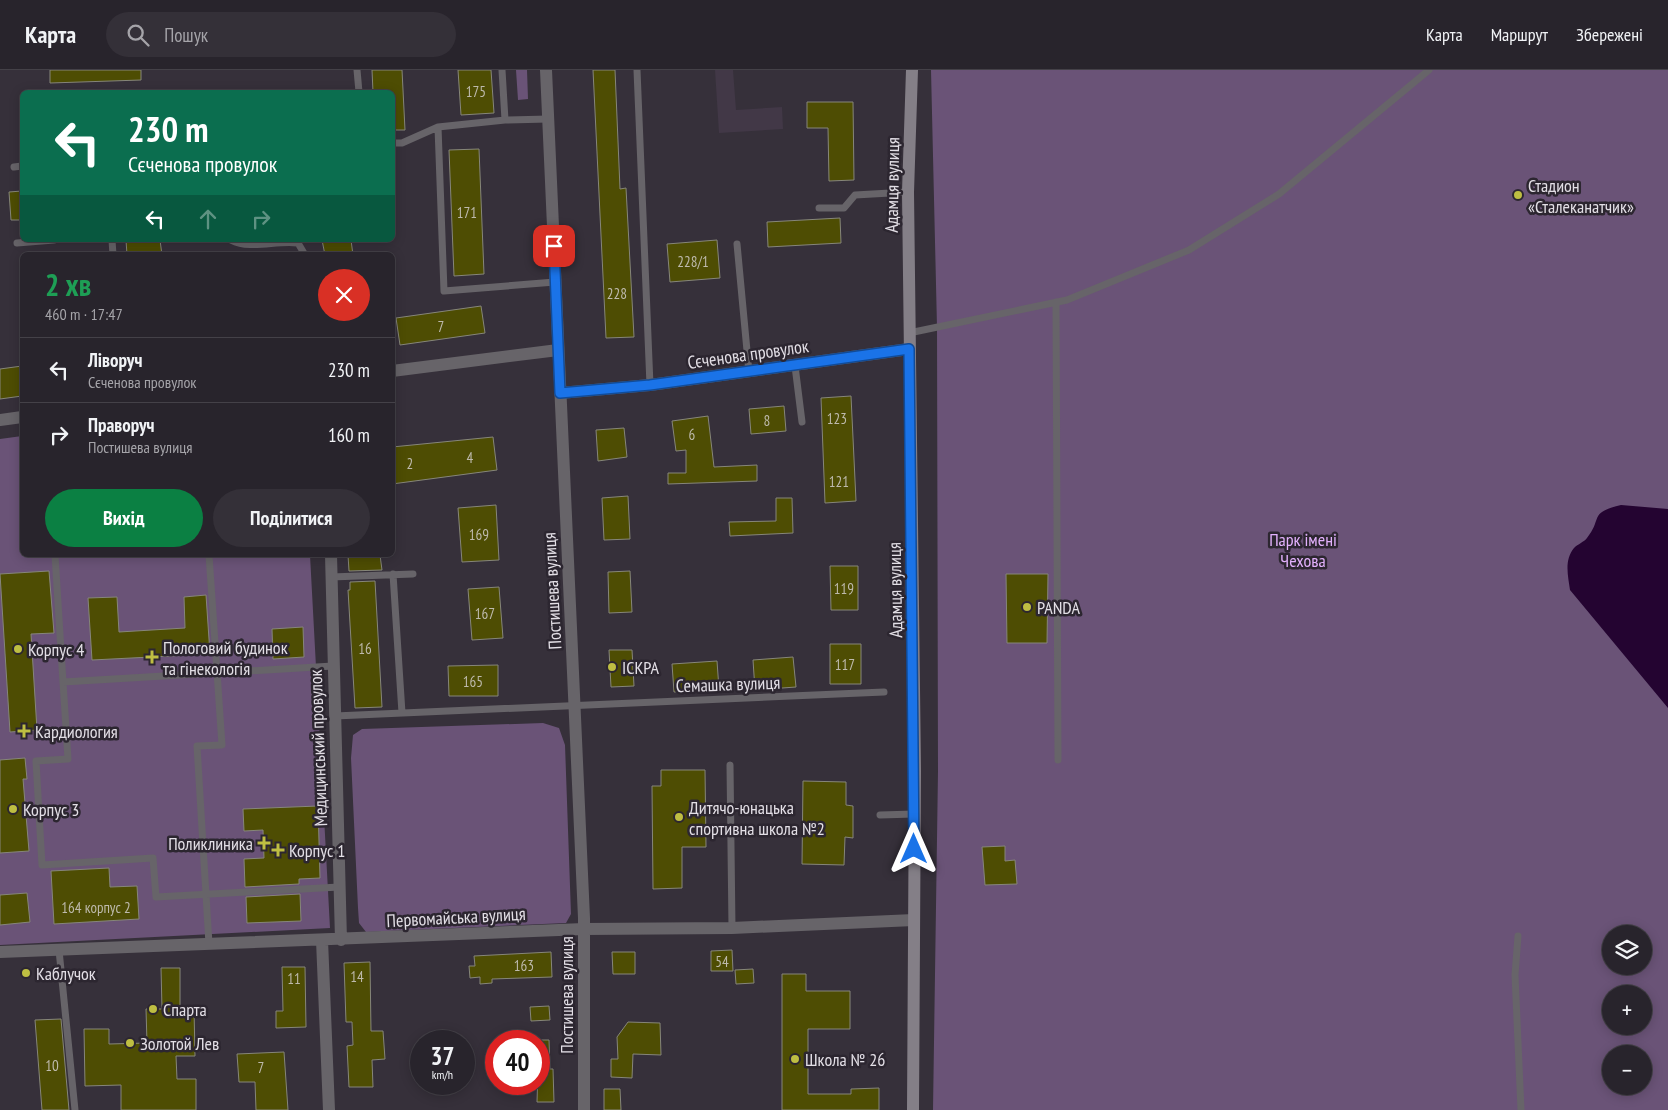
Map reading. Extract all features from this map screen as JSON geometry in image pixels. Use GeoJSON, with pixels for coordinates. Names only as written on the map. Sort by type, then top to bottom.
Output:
{"type":"FeatureCollection","features":[{"type":"Feature","properties":{"kind":"street","name":"Постишева вулиця"},"geometry":{"type":"LineString","coordinates":[[546,70],[584,929],[584,1110]]}},
{"type":"Feature","properties":{"kind":"street","name":"Адамця вулиця"},"geometry":{"type":"LineString","coordinates":[[912,70],[908,192],[914,814],[913,1110]]}},
{"type":"Feature","properties":{"kind":"street","name":"Сєченова провулок"},"geometry":{"type":"LineString","coordinates":[[560,393],[650,385],[909,349]]}},
{"type":"Feature","properties":{"kind":"street"},"geometry":{"type":"LineString","coordinates":[[395,371],[558,350]]}},
{"type":"Feature","properties":{"kind":"street"},"geometry":{"type":"LineString","coordinates":[[0,420],[20,418]]}},
{"type":"Feature","properties":{"kind":"street","name":"Медицинський провулок"},"geometry":{"type":"LineString","coordinates":[[331,557],[341,940]]}},
{"type":"Feature","properties":{"kind":"street","name":"Первомайська вулиця"},"geometry":{"type":"LineString","coordinates":[[0,952],[584,929],[732,928],[914,920]]}},
{"type":"Feature","properties":{"kind":"street"},"geometry":{"type":"LineString","coordinates":[[322,940],[329,1110]]}},
{"type":"Feature","properties":{"kind":"lane"},"geometry":{"type":"LineString","coordinates":[[357,70],[359,90]]}},
{"type":"Feature","properties":{"kind":"lane"},"geometry":{"type":"LineString","coordinates":[[502,70],[505,120]]}},
{"type":"Feature","properties":{"kind":"lane"},"geometry":{"type":"LineString","coordinates":[[637,70],[650,385]]}},
{"type":"Feature","properties":{"kind":"lane"},"geometry":{"type":"LineString","coordinates":[[909,333],[1056,302],[1197,245],[1279,194],[1429,70]]}},
{"type":"Feature","properties":{"kind":"lane"},"geometry":{"type":"LineString","coordinates":[[395,144],[402,143],[438,127],[505,120],[548,120]]}},
{"type":"Feature","properties":{"kind":"lane"},"geometry":{"type":"LineString","coordinates":[[438,127],[444,291],[555,282]]}},
{"type":"Feature","properties":{"kind":"lane"},"geometry":{"type":"LineString","coordinates":[[14,167],[20,166]]}},
{"type":"Feature","properties":{"kind":"lane"},"geometry":{"type":"LineString","coordinates":[[819,208],[844,208],[855,195],[908,192]]}},
{"type":"Feature","properties":{"kind":"lane"},"geometry":{"type":"LineString","coordinates":[[17,243],[29,242]]}},
{"type":"Feature","properties":{"kind":"lane"},"geometry":{"type":"LineString","coordinates":[[235,242],[243,246],[278,242],[298,243],[303,252]]}},
{"type":"Feature","properties":{"kind":"lane"},"geometry":{"type":"LineString","coordinates":[[736,244],[748,372]]}},
{"type":"Feature","properties":{"kind":"lane"},"geometry":{"type":"LineString","coordinates":[[1056,302],[1058,760]]}},
{"type":"Feature","properties":{"kind":"lane"},"geometry":{"type":"LineString","coordinates":[[795,366],[802,422]]}},
{"type":"Feature","properties":{"kind":"lane"},"geometry":{"type":"LineString","coordinates":[[55,557],[68,759],[36,761],[42,865],[153,858],[156,897],[340,887]]}},
{"type":"Feature","properties":{"kind":"lane"},"geometry":{"type":"LineString","coordinates":[[209,944],[197,746],[222,745],[210,557]]}},
{"type":"Feature","properties":{"kind":"lane"},"geometry":{"type":"LineString","coordinates":[[393,574],[402,713]]}},
{"type":"Feature","properties":{"kind":"lane"},"geometry":{"type":"LineString","coordinates":[[331,577],[413,574]]}},
{"type":"Feature","properties":{"kind":"lane"},"geometry":{"type":"LineString","coordinates":[[63,682],[333,666]]}},
{"type":"Feature","properties":{"kind":"lane","name":"Семашка вулиця"},"geometry":{"type":"LineString","coordinates":[[335,716],[884,692]]}},
{"type":"Feature","properties":{"kind":"lane"},"geometry":{"type":"LineString","coordinates":[[730,765],[732,928]]}},
{"type":"Feature","properties":{"kind":"lane"},"geometry":{"type":"LineString","coordinates":[[880,815],[914,814]]}},
{"type":"Feature","properties":{"kind":"lane"},"geometry":{"type":"LineString","coordinates":[[1518,936],[1515,975],[1521,1110]]}},
{"type":"Feature","properties":{"kind":"lane"},"geometry":{"type":"LineString","coordinates":[[59,950],[75,1110]]}},
{"type":"Feature","properties":{"kind":"shaded area"},"geometry":{"type":"Polygon","coordinates":[[[715,70],[733,70],[736,110],[782,107],[783,129],[719,133],[715,70]]]}},
{"type":"Feature","properties":{"kind":"shaded area"},"geometry":{"type":"Polygon","coordinates":[[[1621,505],[1668,509],[1668,708],[1570,590],[1568,563],[1574,548],[1587,538],[1600,514],[1621,505]]]}},
{"type":"Feature","properties":{"kind":"green space"},"geometry":{"type":"Polygon","coordinates":[[[516,70],[527,70],[528,99],[518,100],[516,70]]]}},
{"type":"Feature","properties":{"kind":"green space","name":"Парк імені Чехова"},"geometry":{"type":"Polygon","coordinates":[[[931,70],[1668,70],[1668,1110],[933,1110],[938,771],[937,327],[931,70]]]}},
{"type":"Feature","properties":{"kind":"green space"},"geometry":{"type":"Polygon","coordinates":[[[20,436],[20,557],[310,557],[330,928],[0,945],[0,439],[20,436]]]}},
{"type":"Feature","properties":{"kind":"green space"},"geometry":{"type":"Polygon","coordinates":[[[543,723],[559,728],[565,745],[571,914],[566,923],[366,932],[359,923],[358,908],[351,758],[353,735],[362,729],[543,723]]]}},
{"type":"Feature","properties":{"kind":"building"},"geometry":{"type":"Polygon","coordinates":[[[50,70],[141,70],[141,80],[50,83],[50,70]]]}},
{"type":"Feature","properties":{"kind":"building"},"geometry":{"type":"Polygon","coordinates":[[[372,70],[402,70],[405,130],[395,130],[395,90],[373,90],[372,70]]]}},
{"type":"Feature","properties":{"kind":"building"},"geometry":{"type":"Polygon","coordinates":[[[458,70],[491,70],[494,113],[461,115],[458,70]]]}},
{"type":"Feature","properties":{"kind":"building"},"geometry":{"type":"Polygon","coordinates":[[[593,70],[615,70],[620,189],[626,188],[634,337],[606,338],[593,70]]]}},
{"type":"Feature","properties":{"kind":"building"},"geometry":{"type":"Polygon","coordinates":[[[807,102],[853,102],[854,180],[829,181],[828,128],[807,128],[807,102]]]}},
{"type":"Feature","properties":{"kind":"building"},"geometry":{"type":"Polygon","coordinates":[[[479,149],[484,274],[454,276],[449,150],[479,149]]]}},
{"type":"Feature","properties":{"kind":"building"},"geometry":{"type":"Polygon","coordinates":[[[20,191],[20,220],[11,220],[9,192],[20,191]]]}},
{"type":"Feature","properties":{"kind":"building"},"geometry":{"type":"Polygon","coordinates":[[[840,218],[841,243],[768,247],[767,222],[840,218]]]}},
{"type":"Feature","properties":{"kind":"building"},"geometry":{"type":"Polygon","coordinates":[[[717,240],[720,278],[670,282],[667,244],[717,240]]]}},
{"type":"Feature","properties":{"kind":"building"},"geometry":{"type":"Polygon","coordinates":[[[126,242],[160,242],[162,252],[127,252],[126,242]]]}},
{"type":"Feature","properties":{"kind":"building"},"geometry":{"type":"Polygon","coordinates":[[[322,242],[351,242],[353,252],[324,252],[322,242]]]}},
{"type":"Feature","properties":{"kind":"building"},"geometry":{"type":"Polygon","coordinates":[[[481,306],[485,333],[400,345],[396,318],[481,306]]]}},
{"type":"Feature","properties":{"kind":"building"},"geometry":{"type":"Polygon","coordinates":[[[20,366],[20,396],[0,399],[0,369],[20,366]]]}},
{"type":"Feature","properties":{"kind":"building"},"geometry":{"type":"Polygon","coordinates":[[[851,396],[856,501],[825,503],[821,398],[851,396]]]}},
{"type":"Feature","properties":{"kind":"building"},"geometry":{"type":"Polygon","coordinates":[[[784,406],[786,431],[751,434],[749,409],[784,406]]]}},
{"type":"Feature","properties":{"kind":"building"},"geometry":{"type":"Polygon","coordinates":[[[708,416],[714,467],[757,465],[757,481],[668,484],[668,473],[686,473],[686,450],[676,451],[672,421],[708,416]]]}},
{"type":"Feature","properties":{"kind":"building"},"geometry":{"type":"Polygon","coordinates":[[[624,428],[627,457],[598,461],[596,430],[624,428]]]}},
{"type":"Feature","properties":{"kind":"building"},"geometry":{"type":"Polygon","coordinates":[[[493,437],[497,470],[395,484],[395,447],[493,437]]]}},
{"type":"Feature","properties":{"kind":"building"},"geometry":{"type":"Polygon","coordinates":[[[628,496],[630,539],[604,540],[602,498],[628,496]]]}},
{"type":"Feature","properties":{"kind":"building"},"geometry":{"type":"Polygon","coordinates":[[[776,498],[792,498],[793,533],[730,536],[729,522],[776,521],[776,498]]]}},
{"type":"Feature","properties":{"kind":"building"},"geometry":{"type":"Polygon","coordinates":[[[496,505],[499,560],[462,562],[458,508],[496,505]]]}},
{"type":"Feature","properties":{"kind":"building"},"geometry":{"type":"Polygon","coordinates":[[[348,557],[380,557],[382,570],[349,571],[348,557]]]}},
{"type":"Feature","properties":{"kind":"building"},"geometry":{"type":"Polygon","coordinates":[[[830,566],[858,566],[858,610],[831,610],[830,566]]]}},
{"type":"Feature","properties":{"kind":"building","name":"Корпус 4"},"geometry":{"type":"Polygon","coordinates":[[[49,571],[54,633],[31,634],[37,730],[10,732],[0,574],[49,571]]]}},
{"type":"Feature","properties":{"kind":"building"},"geometry":{"type":"Polygon","coordinates":[[[630,571],[632,612],[609,613],[608,572],[630,571]]]}},
{"type":"Feature","properties":{"kind":"building"},"geometry":{"type":"Polygon","coordinates":[[[1006,574],[1048,574],[1047,643],[1007,643],[1006,574]]]}},
{"type":"Feature","properties":{"kind":"building"},"geometry":{"type":"Polygon","coordinates":[[[375,581],[382,707],[355,708],[348,590],[350,590],[350,582],[375,581]]]}},
{"type":"Feature","properties":{"kind":"building"},"geometry":{"type":"Polygon","coordinates":[[[499,587],[503,638],[472,640],[468,589],[499,587]]]}},
{"type":"Feature","properties":{"kind":"building"},"geometry":{"type":"Polygon","coordinates":[[[206,595],[210,654],[92,660],[88,598],[117,597],[119,632],[185,628],[184,597],[206,595]]]}},
{"type":"Feature","properties":{"kind":"building"},"geometry":{"type":"Polygon","coordinates":[[[303,627],[304,657],[273,659],[272,629],[303,627]]]}},
{"type":"Feature","properties":{"kind":"building"},"geometry":{"type":"Polygon","coordinates":[[[830,644],[861,644],[861,684],[830,684],[830,644]]]}},
{"type":"Feature","properties":{"kind":"building"},"geometry":{"type":"Polygon","coordinates":[[[609,650],[632,650],[634,686],[611,687],[609,650]]]}},
{"type":"Feature","properties":{"kind":"building"},"geometry":{"type":"Polygon","coordinates":[[[793,657],[796,687],[755,690],[753,660],[793,657]]]}},
{"type":"Feature","properties":{"kind":"building"},"geometry":{"type":"Polygon","coordinates":[[[717,661],[719,689],[674,692],[672,664],[717,661]]]}},
{"type":"Feature","properties":{"kind":"building"},"geometry":{"type":"Polygon","coordinates":[[[498,665],[498,696],[449,696],[448,666],[498,665]]]}},
{"type":"Feature","properties":{"kind":"building","name":"Корпус 3"},"geometry":{"type":"Polygon","coordinates":[[[25,758],[27,779],[23,779],[29,851],[0,853],[0,760],[25,758]]]}},
{"type":"Feature","properties":{"kind":"building","name":"Дитячо-юнацька спортивна школа №2"},"geometry":{"type":"Polygon","coordinates":[[[661,770],[705,770],[706,847],[682,847],[682,888],[653,889],[652,786],[661,786],[661,770]]]}},
{"type":"Feature","properties":{"kind":"building"},"geometry":{"type":"Polygon","coordinates":[[[803,781],[846,782],[846,805],[853,806],[853,838],[845,837],[844,865],[802,864],[803,781]]]}},
{"type":"Feature","properties":{"kind":"building","name":"Корпус 1"},"geometry":{"type":"Polygon","coordinates":[[[318,806],[320,878],[299,879],[299,884],[245,887],[244,859],[264,858],[263,830],[244,831],[243,809],[318,806]]]}},
{"type":"Feature","properties":{"kind":"building"},"geometry":{"type":"Polygon","coordinates":[[[1005,846],[1005,861],[1015,860],[1017,884],[985,885],[982,847],[1005,846]]]}},
{"type":"Feature","properties":{"kind":"building"},"geometry":{"type":"Polygon","coordinates":[[[109,868],[110,887],[137,886],[139,919],[54,924],[51,871],[109,868]]]}},
{"type":"Feature","properties":{"kind":"building"},"geometry":{"type":"Polygon","coordinates":[[[27,893],[30,922],[0,925],[0,895],[27,893]]]}},
{"type":"Feature","properties":{"kind":"building"},"geometry":{"type":"Polygon","coordinates":[[[300,894],[301,921],[247,923],[246,897],[300,894]]]}},
{"type":"Feature","properties":{"kind":"building"},"geometry":{"type":"Polygon","coordinates":[[[732,950],[733,971],[711,971],[711,951],[732,950]]]}},
{"type":"Feature","properties":{"kind":"building"},"geometry":{"type":"Polygon","coordinates":[[[551,952],[552,977],[492,979],[492,983],[480,984],[480,977],[470,978],[469,966],[475,966],[474,956],[551,952]]]}},
{"type":"Feature","properties":{"kind":"building"},"geometry":{"type":"Polygon","coordinates":[[[612,952],[635,952],[635,974],[613,974],[612,952]]]}},
{"type":"Feature","properties":{"kind":"building"},"geometry":{"type":"Polygon","coordinates":[[[370,962],[371,1031],[383,1031],[385,1059],[372,1060],[373,1087],[349,1087],[347,1046],[353,1045],[352,1022],[346,1022],[344,963],[370,962]]]}},
{"type":"Feature","properties":{"kind":"building"},"geometry":{"type":"Polygon","coordinates":[[[282,967],[305,967],[306,1027],[276,1028],[276,1011],[283,1011],[282,967]]]}},
{"type":"Feature","properties":{"kind":"building"},"geometry":{"type":"Polygon","coordinates":[[[161,968],[180,968],[180,1009],[194,1009],[195,1056],[176,1056],[177,1079],[196,1079],[196,1110],[121,1110],[121,1085],[85,1086],[84,1029],[109,1029],[109,1044],[147,1043],[146,1009],[162,1009],[161,968]]]}},
{"type":"Feature","properties":{"kind":"building"},"geometry":{"type":"Polygon","coordinates":[[[753,969],[754,983],[736,984],[735,970],[753,969]]]}},
{"type":"Feature","properties":{"kind":"building","name":"Школа № 26"},"geometry":{"type":"Polygon","coordinates":[[[782,974],[806,974],[806,991],[850,991],[850,1029],[808,1029],[808,1094],[851,1094],[851,1089],[879,1088],[879,1110],[782,1110],[782,974]]]}},
{"type":"Feature","properties":{"kind":"building"},"geometry":{"type":"Polygon","coordinates":[[[549,1006],[550,1020],[531,1021],[530,1007],[549,1006]]]}},
{"type":"Feature","properties":{"kind":"building"},"geometry":{"type":"Polygon","coordinates":[[[61,1019],[69,1110],[42,1110],[35,1020],[61,1019]]]}},
{"type":"Feature","properties":{"kind":"building"},"geometry":{"type":"Polygon","coordinates":[[[628,1022],[660,1023],[661,1055],[633,1054],[632,1078],[611,1077],[611,1059],[618,1059],[617,1037],[628,1022]]]}},
{"type":"Feature","properties":{"kind":"building"},"geometry":{"type":"Polygon","coordinates":[[[284,1052],[288,1110],[256,1110],[255,1082],[239,1082],[237,1054],[284,1052]]]}},
{"type":"Feature","properties":{"kind":"building"},"geometry":{"type":"Polygon","coordinates":[[[550,1069],[553,1069],[554,1102],[537,1102],[537,1095],[550,1095],[550,1069]]]}},
{"type":"Feature","properties":{"kind":"building"},"geometry":{"type":"Polygon","coordinates":[[[604,1089],[620,1089],[621,1110],[604,1110],[604,1089]]]}},
{"type":"Feature","properties":{"kind":"place","name":"Стадион «Сталеканатчик»"},"geometry":{"type":"Point","coordinates":[1518,195]}},
{"type":"Feature","properties":{"kind":"place","name":"PANDA"},"geometry":{"type":"Point","coordinates":[1027,607]}},
{"type":"Feature","properties":{"kind":"place","name":"Корпус 4"},"geometry":{"type":"Point","coordinates":[18,649]}},
{"type":"Feature","properties":{"kind":"place","name":"Пологовий будинок та гінекологія"},"geometry":{"type":"Point","coordinates":[152,657]}},
{"type":"Feature","properties":{"kind":"place","name":"ІСКРА"},"geometry":{"type":"Point","coordinates":[612,667]}},
{"type":"Feature","properties":{"kind":"place","name":"Кардиология"},"geometry":{"type":"Point","coordinates":[24,731]}},
{"type":"Feature","properties":{"kind":"place","name":"Корпус 3"},"geometry":{"type":"Point","coordinates":[13,809]}},
{"type":"Feature","properties":{"kind":"place","name":"Дитячо-юнацька спортивна школа №2"},"geometry":{"type":"Point","coordinates":[679,817]}},
{"type":"Feature","properties":{"kind":"place","name":"Поликлиника"},"geometry":{"type":"Point","coordinates":[264,843]}},
{"type":"Feature","properties":{"kind":"place","name":"Корпус 1"},"geometry":{"type":"Point","coordinates":[278,850]}},
{"type":"Feature","properties":{"kind":"place","name":"Каблучок"},"geometry":{"type":"Point","coordinates":[26,973]}},
{"type":"Feature","properties":{"kind":"place","name":"Спарта"},"geometry":{"type":"Point","coordinates":[153,1009]}},
{"type":"Feature","properties":{"kind":"place","name":"Золотой Лев"},"geometry":{"type":"Point","coordinates":[130,1043]}},
{"type":"Feature","properties":{"kind":"place","name":"Школа № 26"},"geometry":{"type":"Point","coordinates":[795,1059]}},
{"type":"Feature","properties":{"kind":"route"},"geometry":{"type":"LineString","coordinates":[[554,246],[560,393],[650,385],[909,349],[915,771],[914,849]]}}]}
